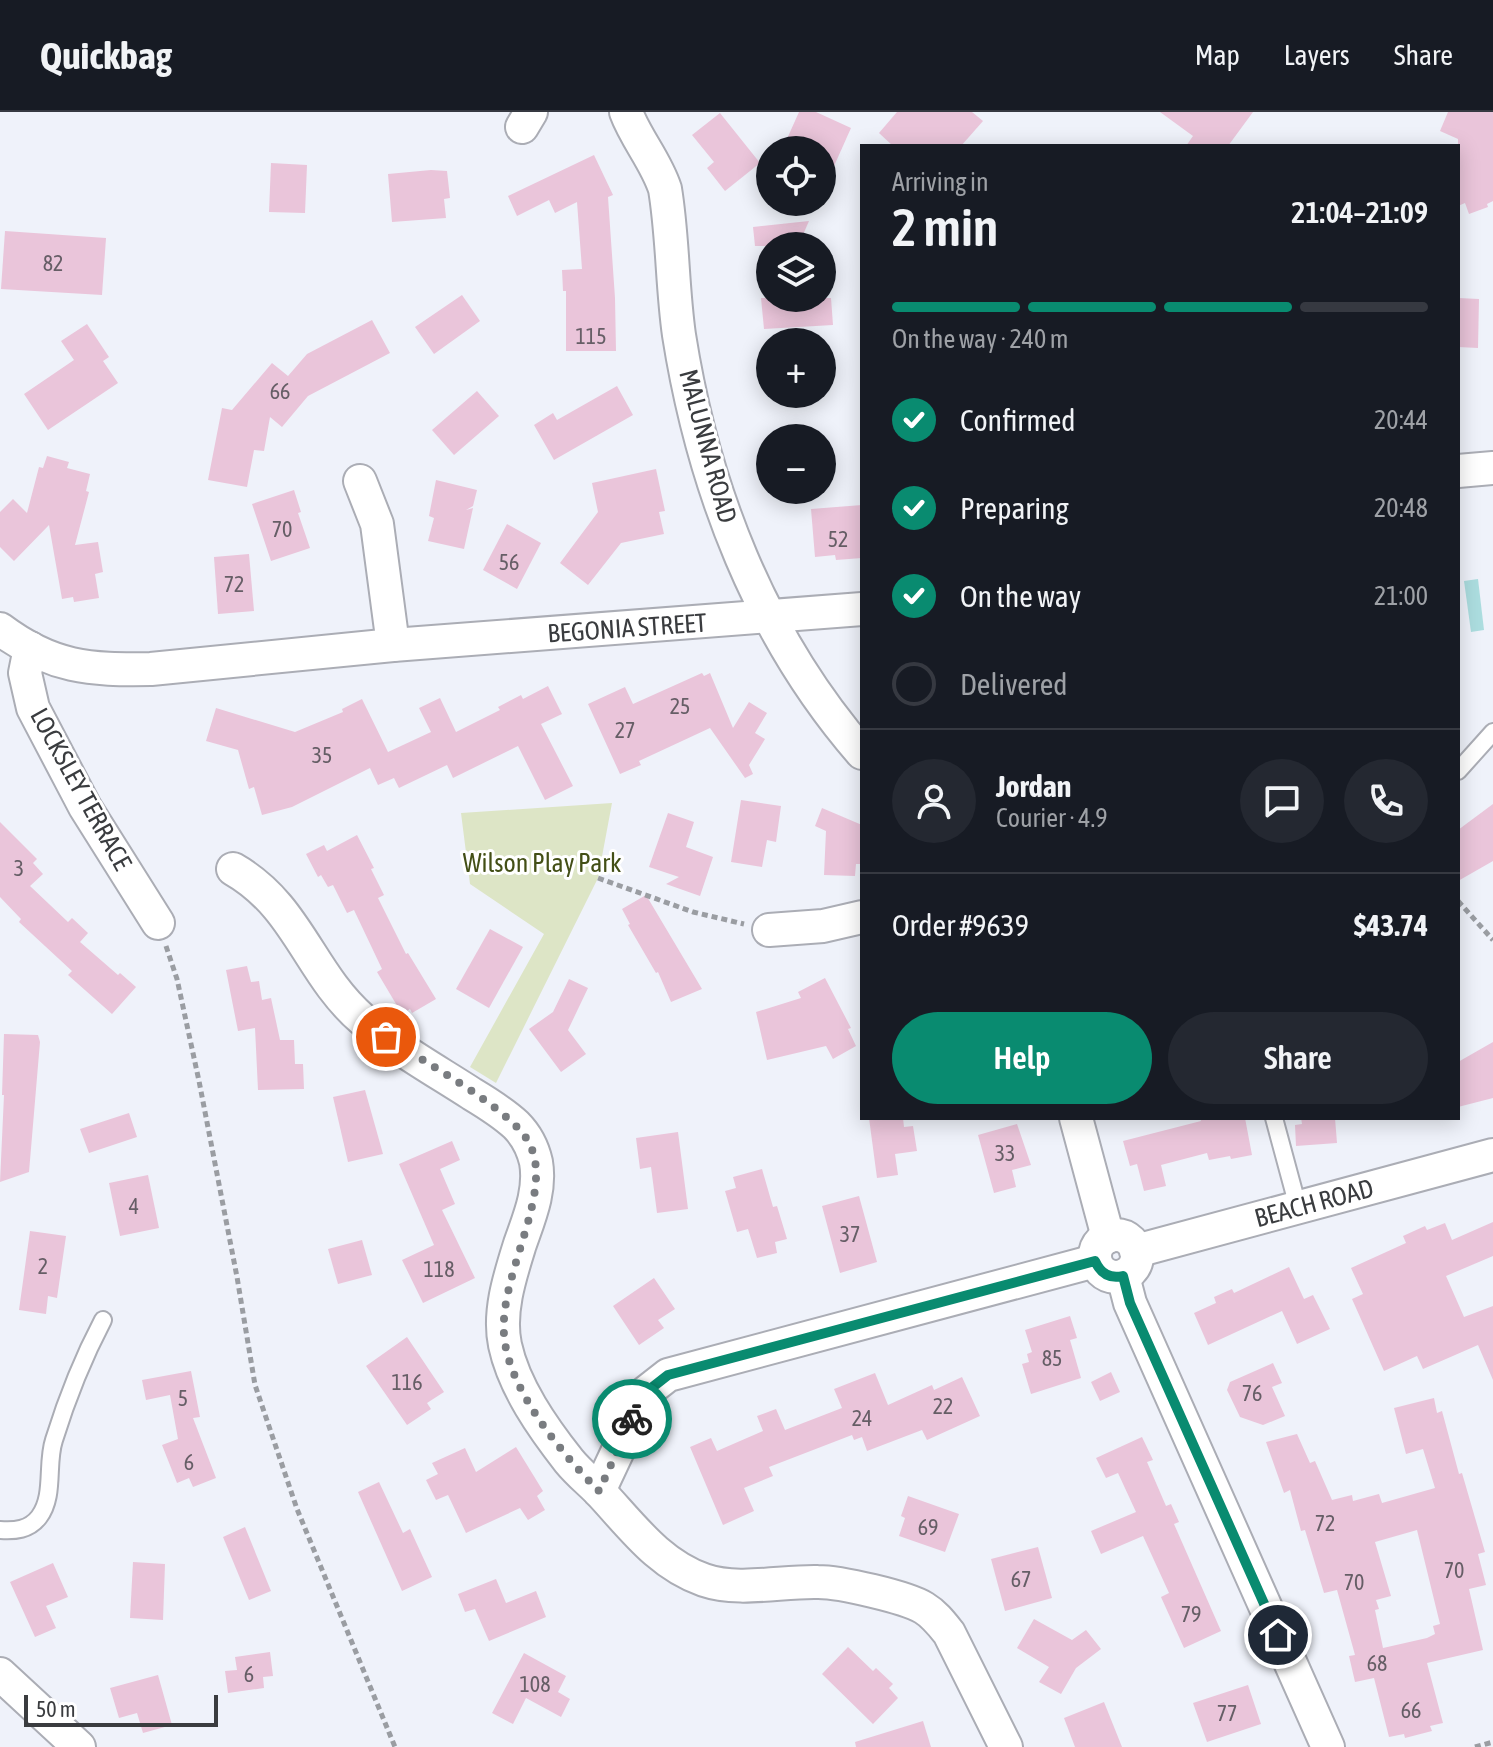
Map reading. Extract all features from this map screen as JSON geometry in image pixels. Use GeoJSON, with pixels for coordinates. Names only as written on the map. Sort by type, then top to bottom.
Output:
{"type":"FeatureCollection","features":[{"type":"Feature","properties":{"kind":"street","name":"MALUNNA ROAD"},"geometry":{"type":"LineString","coordinates":[[626,112],[660,172],[665,189],[679,334],[705,455],[720,506],[768,617],[835,721],[860,751]]}},
{"type":"Feature","properties":{"kind":"street"},"geometry":{"type":"LineString","coordinates":[[1460,471],[1493,468]]}},
{"type":"Feature","properties":{"kind":"street"},"geometry":{"type":"LineString","coordinates":[[360,481],[377,524],[393,645]]}},
{"type":"Feature","properties":{"kind":"street","name":"BEGONIA STREET"},"geometry":{"type":"LineString","coordinates":[[0,629],[64,664],[140,670],[393,645],[860,609]]}},
{"type":"Feature","properties":{"kind":"street","name":"LOCKSLEY TERRACE"},"geometry":{"type":"LineString","coordinates":[[30,648],[25,673],[33,708],[85,807],[158,923]]}},
{"type":"Feature","properties":{"kind":"street"},"geometry":{"type":"LineString","coordinates":[[233,869],[253,880],[276,902],[342,999],[361,1018],[494,1108],[516,1126],[529,1143],[536,1161],[537,1182],[532,1209],[509,1281],[504,1316],[505,1343],[511,1366],[546,1430],[571,1464],[660,1557],[683,1572],[708,1582],[743,1585],[821,1582],[922,1606],[949,1633],[1006,1747]]}},
{"type":"Feature","properties":{"kind":"street"},"geometry":{"type":"LineString","coordinates":[[769,930],[823,926],[860,917]]}},
{"type":"Feature","properties":{"kind":"street"},"geometry":{"type":"LineString","coordinates":[[1077,1120],[1130,1303],[1328,1747]]}},
{"type":"Feature","properties":{"kind":"street","name":"BEACH ROAD"},"geometry":{"type":"LineString","coordinates":[[599,1491],[645,1393],[668,1375],[1493,1155]]}},
{"type":"Feature","properties":{"kind":"street"},"geometry":{"type":"LineString","coordinates":[[0,1674],[79,1747]]}},
{"type":"Feature","properties":{"kind":"lane"},"geometry":{"type":"LineString","coordinates":[[1460,769],[1493,732]]}},
{"type":"Feature","properties":{"kind":"lane"},"geometry":{"type":"LineString","coordinates":[[1275,1120],[1298,1207]]}},
{"type":"Feature","properties":{"kind":"lane"},"geometry":{"type":"LineString","coordinates":[[0,1530],[16,1531],[28,1527],[38,1519],[45,1507],[53,1442],[81,1362],[103,1320]]}},
{"type":"Feature","properties":{"kind":"path"},"geometry":{"type":"LineString","coordinates":[[598,878],[693,912],[769,930]]}},
{"type":"Feature","properties":{"kind":"path"},"geometry":{"type":"LineString","coordinates":[[1460,903],[1493,940]]}},
{"type":"Feature","properties":{"kind":"path"},"geometry":{"type":"LineString","coordinates":[[158,923],[184,1008],[255,1385],[297,1509],[395,1747]]}},
{"type":"Feature","properties":{"kind":"path"},"geometry":{"type":"LineString","coordinates":[[1475,1747],[1493,1742]]}},
{"type":"Feature","properties":{"kind":"green space","name":"Wilson Play Park"},"geometry":{"type":"Polygon","coordinates":[[[612,803],[598,878],[496,1083],[470,1067],[544,934],[470,884],[461,813],[612,803]]]}},
{"type":"Feature","properties":{"kind":"water"},"geometry":{"type":"Polygon","coordinates":[[[1478,579],[1484,630],[1471,632],[1464,581],[1478,579]]]}},
{"type":"Feature","properties":{"kind":"building"},"geometry":{"type":"Polygon","coordinates":[[[799,112],[816,112],[851,128],[836,162],[836,136],[788,136],[799,112]]]}},
{"type":"Feature","properties":{"kind":"building"},"geometry":{"type":"Polygon","coordinates":[[[897,112],[972,112],[983,121],[963,144],[891,144],[879,133],[897,112]]]}},
{"type":"Feature","properties":{"kind":"building"},"geometry":{"type":"Polygon","coordinates":[[[1160,112],[1253,112],[1229,144],[1187,144],[1193,136],[1160,112]]]}},
{"type":"Feature","properties":{"kind":"building"},"geometry":{"type":"Polygon","coordinates":[[[1448,112],[1493,112],[1493,201],[1487,204],[1488,207],[1469,214],[1465,203],[1460,205],[1460,144],[1458,139],[1440,131],[1448,112]]]}},
{"type":"Feature","properties":{"kind":"building"},"geometry":{"type":"Polygon","coordinates":[[[720,113],[756,158],[756,166],[725,191],[707,168],[714,162],[692,135],[720,113]]]}},
{"type":"Feature","properties":{"kind":"building"},"geometry":{"type":"Polygon","coordinates":[[[594,155],[613,195],[608,197],[616,351],[566,351],[566,291],[563,291],[562,270],[582,269],[577,202],[555,213],[549,200],[517,216],[508,196],[594,155]]]}},
{"type":"Feature","properties":{"kind":"building"},"geometry":{"type":"Polygon","coordinates":[[[271,163],[307,165],[305,213],[269,212],[271,163]]]}},
{"type":"Feature","properties":{"kind":"building"},"geometry":{"type":"Polygon","coordinates":[[[447,171],[450,198],[444,199],[446,218],[392,222],[388,174],[447,171]]]}},
{"type":"Feature","properties":{"kind":"building"},"geometry":{"type":"Polygon","coordinates":[[[809,221],[804,232],[756,232],[756,246],[753,227],[809,221]]]}},
{"type":"Feature","properties":{"kind":"building"},"geometry":{"type":"Polygon","coordinates":[[[5,231],[106,238],[102,295],[1,289],[5,231]]]}},
{"type":"Feature","properties":{"kind":"building"},"geometry":{"type":"Polygon","coordinates":[[[462,295],[480,321],[434,354],[415,327],[462,295]]]}},
{"type":"Feature","properties":{"kind":"building"},"geometry":{"type":"Polygon","coordinates":[[[1460,298],[1479,299],[1478,348],[1460,347],[1460,298]]]}},
{"type":"Feature","properties":{"kind":"building"},"geometry":{"type":"Polygon","coordinates":[[[762,312],[832,312],[833,325],[764,328],[762,312]]]}},
{"type":"Feature","properties":{"kind":"building"},"geometry":{"type":"Polygon","coordinates":[[[372,320],[390,353],[308,396],[282,427],[270,417],[264,451],[254,450],[247,487],[208,480],[222,408],[232,410],[272,363],[288,376],[307,354],[372,320]]]}},
{"type":"Feature","properties":{"kind":"building"},"geometry":{"type":"Polygon","coordinates":[[[87,324],[109,357],[103,361],[118,383],[48,430],[24,394],[74,360],[61,341],[87,324]]]}},
{"type":"Feature","properties":{"kind":"building"},"geometry":{"type":"Polygon","coordinates":[[[617,386],[633,415],[554,460],[534,425],[553,413],[557,420],[617,386]]]}},
{"type":"Feature","properties":{"kind":"building"},"geometry":{"type":"Polygon","coordinates":[[[477,391],[499,416],[454,455],[432,430],[477,391]]]}},
{"type":"Feature","properties":{"kind":"building"},"geometry":{"type":"Polygon","coordinates":[[[47,456],[69,462],[67,468],[90,474],[86,491],[89,492],[75,545],[98,542],[103,572],[95,574],[99,598],[74,602],[73,597],[62,599],[49,525],[14,561],[0,547],[0,512],[13,499],[27,513],[39,467],[43,468],[47,456]]]}},
{"type":"Feature","properties":{"kind":"building"},"geometry":{"type":"Polygon","coordinates":[[[656,469],[665,511],[659,512],[664,534],[621,543],[588,585],[560,563],[598,512],[592,483],[656,469]]]}},
{"type":"Feature","properties":{"kind":"building"},"geometry":{"type":"Polygon","coordinates":[[[436,480],[477,490],[473,506],[466,510],[473,508],[464,549],[428,541],[434,518],[429,516],[436,480]]]}},
{"type":"Feature","properties":{"kind":"building"},"geometry":{"type":"Polygon","coordinates":[[[294,490],[310,548],[271,561],[252,504],[294,490]]]}},
{"type":"Feature","properties":{"kind":"building"},"geometry":{"type":"Polygon","coordinates":[[[860,505],[860,558],[836,560],[835,555],[815,557],[811,509],[860,505]]]}},
{"type":"Feature","properties":{"kind":"building"},"geometry":{"type":"Polygon","coordinates":[[[507,524],[541,543],[517,589],[483,570],[507,524]]]}},
{"type":"Feature","properties":{"kind":"building"},"geometry":{"type":"Polygon","coordinates":[[[249,554],[254,611],[218,614],[214,557],[249,554]]]}},
{"type":"Feature","properties":{"kind":"building"},"geometry":{"type":"Polygon","coordinates":[[[702,673],[704,676],[710,673],[733,728],[749,702],[767,713],[755,733],[765,739],[749,765],[753,774],[745,778],[710,728],[639,761],[641,765],[620,774],[588,704],[625,687],[633,704],[702,673]]]}},
{"type":"Feature","properties":{"kind":"building"},"geometry":{"type":"Polygon","coordinates":[[[548,686],[562,714],[541,724],[573,786],[545,800],[518,746],[453,778],[447,765],[399,788],[394,778],[378,785],[370,768],[292,807],[262,815],[254,787],[249,789],[238,750],[206,741],[216,708],[295,732],[343,712],[342,709],[362,699],[388,752],[431,732],[419,708],[440,698],[456,732],[500,710],[498,707],[521,695],[523,699],[548,686]]]}},
{"type":"Feature","properties":{"kind":"building"},"geometry":{"type":"Polygon","coordinates":[[[741,800],[781,806],[776,842],[767,840],[762,867],[731,862],[741,800]]]}},
{"type":"Feature","properties":{"kind":"building"},"geometry":{"type":"Polygon","coordinates":[[[1493,804],[1493,861],[1460,880],[1460,829],[1493,804]]]}},
{"type":"Feature","properties":{"kind":"building"},"geometry":{"type":"Polygon","coordinates":[[[822,808],[860,824],[860,864],[856,864],[855,876],[824,875],[826,831],[815,826],[822,808]]]}},
{"type":"Feature","properties":{"kind":"building"},"geometry":{"type":"Polygon","coordinates":[[[668,813],[694,822],[686,847],[713,857],[700,896],[666,884],[679,877],[649,867],[668,813]]]}},
{"type":"Feature","properties":{"kind":"building"},"geometry":{"type":"Polygon","coordinates":[[[0,822],[37,859],[33,863],[43,874],[30,886],[68,922],[72,918],[88,933],[80,942],[136,987],[112,1014],[68,975],[72,971],[19,922],[21,919],[0,897],[0,822]]]}},
{"type":"Feature","properties":{"kind":"building"},"geometry":{"type":"Polygon","coordinates":[[[357,835],[384,895],[378,898],[406,954],[436,999],[412,1013],[410,1009],[402,1014],[377,972],[382,969],[354,910],[347,913],[333,885],[328,887],[321,875],[318,877],[306,854],[324,845],[327,851],[357,835]]]}},
{"type":"Feature","properties":{"kind":"building"},"geometry":{"type":"Polygon","coordinates":[[[646,895],[702,989],[671,1002],[658,972],[628,925],[622,909],[646,895]]]}},
{"type":"Feature","properties":{"kind":"building"},"geometry":{"type":"Polygon","coordinates":[[[490,929],[523,947],[489,1008],[456,989],[490,929]]]}},
{"type":"Feature","properties":{"kind":"building"},"geometry":{"type":"Polygon","coordinates":[[[247,966],[251,982],[259,981],[262,1000],[271,998],[280,1040],[294,1040],[295,1064],[303,1064],[304,1089],[258,1090],[255,1028],[238,1031],[226,970],[247,966]]]}},
{"type":"Feature","properties":{"kind":"building"},"geometry":{"type":"Polygon","coordinates":[[[825,978],[851,1028],[848,1029],[856,1046],[833,1059],[826,1046],[767,1060],[756,1012],[801,998],[798,992],[825,978]]]}},
{"type":"Feature","properties":{"kind":"building"},"geometry":{"type":"Polygon","coordinates":[[[569,979],[588,988],[568,1030],[586,1054],[561,1072],[529,1029],[553,1012],[569,979]]]}},
{"type":"Feature","properties":{"kind":"building"},"geometry":{"type":"Polygon","coordinates":[[[4,1034],[38,1035],[40,1042],[29,1172],[0,1182],[4,1095],[4,1034]]]}},
{"type":"Feature","properties":{"kind":"building"},"geometry":{"type":"Polygon","coordinates":[[[1493,1042],[1493,1098],[1460,1106],[1460,1061],[1493,1042]]]}},
{"type":"Feature","properties":{"kind":"building"},"geometry":{"type":"Polygon","coordinates":[[[365,1090],[383,1154],[348,1162],[333,1097],[365,1090]]]}},
{"type":"Feature","properties":{"kind":"building"},"geometry":{"type":"Polygon","coordinates":[[[129,1113],[137,1137],[89,1153],[80,1129],[129,1113]]]}},
{"type":"Feature","properties":{"kind":"building"},"geometry":{"type":"Polygon","coordinates":[[[869,1120],[903,1120],[904,1127],[913,1126],[917,1151],[895,1154],[898,1175],[877,1178],[869,1120]]]}},
{"type":"Feature","properties":{"kind":"building"},"geometry":{"type":"Polygon","coordinates":[[[1245,1120],[1252,1155],[1209,1160],[1207,1153],[1161,1165],[1166,1186],[1144,1191],[1137,1164],[1130,1166],[1123,1141],[1201,1121],[1245,1120]]]}},
{"type":"Feature","properties":{"kind":"building"},"geometry":{"type":"Polygon","coordinates":[[[1301,1120],[1335,1120],[1337,1143],[1296,1146],[1295,1125],[1302,1124],[1301,1120]]]}},
{"type":"Feature","properties":{"kind":"building"},"geometry":{"type":"Polygon","coordinates":[[[1017,1124],[1031,1165],[1012,1170],[1016,1187],[994,1193],[978,1135],[1017,1124]]]}},
{"type":"Feature","properties":{"kind":"building"},"geometry":{"type":"Polygon","coordinates":[[[678,1132],[688,1209],[657,1213],[651,1167],[640,1169],[636,1138],[678,1132]]]}},
{"type":"Feature","properties":{"kind":"building"},"geometry":{"type":"Polygon","coordinates":[[[452,1141],[460,1160],[440,1169],[455,1204],[442,1210],[475,1278],[423,1303],[402,1260],[434,1245],[399,1164],[452,1141]]]}},
{"type":"Feature","properties":{"kind":"building"},"geometry":{"type":"Polygon","coordinates":[[[762,1169],[773,1207],[777,1206],[787,1239],[775,1242],[777,1253],[757,1258],[748,1229],[737,1232],[725,1191],[736,1188],[733,1177],[762,1169]]]}},
{"type":"Feature","properties":{"kind":"building"},"geometry":{"type":"Polygon","coordinates":[[[148,1175],[159,1228],[120,1236],[109,1183],[148,1175]]]}},
{"type":"Feature","properties":{"kind":"building"},"geometry":{"type":"Polygon","coordinates":[[[859,1196],[877,1262],[840,1273],[822,1206],[859,1196]]]}},
{"type":"Feature","properties":{"kind":"building"},"geometry":{"type":"Polygon","coordinates":[[[1493,1222],[1493,1256],[1446,1276],[1464,1317],[1493,1306],[1493,1380],[1478,1345],[1423,1369],[1417,1356],[1384,1371],[1352,1299],[1363,1294],[1351,1268],[1406,1243],[1403,1236],[1425,1226],[1427,1230],[1445,1223],[1452,1240],[1493,1222]]]}},
{"type":"Feature","properties":{"kind":"building"},"geometry":{"type":"Polygon","coordinates":[[[30,1231],[66,1236],[57,1298],[48,1296],[46,1314],[19,1310],[30,1231]]]}},
{"type":"Feature","properties":{"kind":"building"},"geometry":{"type":"Polygon","coordinates":[[[362,1240],[372,1275],[338,1284],[328,1249],[362,1240]]]}},
{"type":"Feature","properties":{"kind":"building"},"geometry":{"type":"Polygon","coordinates":[[[1289,1267],[1304,1299],[1313,1295],[1330,1329],[1297,1344],[1282,1311],[1208,1345],[1194,1313],[1216,1303],[1214,1297],[1232,1289],[1234,1293],[1289,1267]]]}},
{"type":"Feature","properties":{"kind":"building"},"geometry":{"type":"Polygon","coordinates":[[[654,1278],[675,1309],[658,1320],[664,1328],[639,1345],[613,1306],[654,1278]]]}},
{"type":"Feature","properties":{"kind":"building"},"geometry":{"type":"Polygon","coordinates":[[[1070,1316],[1077,1338],[1070,1340],[1081,1378],[1031,1394],[1022,1364],[1029,1362],[1027,1354],[1032,1352],[1025,1330],[1070,1316]]]}},
{"type":"Feature","properties":{"kind":"building"},"geometry":{"type":"Polygon","coordinates":[[[407,1337],[444,1392],[427,1403],[431,1409],[407,1425],[366,1366],[407,1337]]]}},
{"type":"Feature","properties":{"kind":"building"},"geometry":{"type":"Polygon","coordinates":[[[1273,1363],[1282,1383],[1272,1387],[1285,1416],[1263,1425],[1240,1417],[1227,1390],[1230,1382],[1273,1363]]]}},
{"type":"Feature","properties":{"kind":"building"},"geometry":{"type":"Polygon","coordinates":[[[191,1371],[200,1417],[193,1418],[216,1478],[193,1487],[189,1478],[177,1483],[162,1445],[178,1439],[170,1395],[146,1400],[142,1380],[191,1371]]]}},
{"type":"Feature","properties":{"kind":"building"},"geometry":{"type":"Polygon","coordinates":[[[1111,1372],[1120,1392],[1100,1401],[1091,1382],[1111,1372]]]}},
{"type":"Feature","properties":{"kind":"building"},"geometry":{"type":"Polygon","coordinates":[[[875,1373],[888,1405],[932,1385],[934,1390],[962,1377],[980,1416],[927,1440],[922,1430],[867,1451],[862,1437],[854,1440],[852,1435],[769,1467],[773,1476],[744,1488],[754,1511],[723,1525],[690,1447],[711,1438],[717,1451],[763,1431],[757,1416],[776,1409],[785,1430],[842,1408],[834,1389],[875,1373]]]}},
{"type":"Feature","properties":{"kind":"building"},"geometry":{"type":"Polygon","coordinates":[[[1434,1398],[1437,1413],[1442,1411],[1485,1552],[1478,1554],[1486,1585],[1469,1589],[1483,1650],[1427,1663],[1443,1723],[1430,1726],[1432,1731],[1405,1738],[1404,1734],[1389,1737],[1374,1678],[1355,1682],[1349,1656],[1355,1655],[1337,1590],[1324,1593],[1305,1530],[1301,1531],[1290,1490],[1284,1493],[1266,1442],[1297,1434],[1310,1463],[1315,1461],[1332,1500],[1352,1495],[1353,1501],[1379,1494],[1382,1503],[1435,1488],[1423,1449],[1406,1454],[1394,1408],[1434,1398]],[[1417,1530],[1375,1542],[1391,1596],[1376,1600],[1379,1609],[1375,1610],[1383,1648],[1427,1638],[1435,1634],[1433,1626],[1440,1624],[1417,1530]]]}},
{"type":"Feature","properties":{"kind":"building"},"geometry":{"type":"Polygon","coordinates":[[[1142,1437],[1153,1460],[1147,1462],[1166,1506],[1171,1504],[1179,1522],[1174,1524],[1221,1631],[1184,1648],[1161,1597],[1169,1593],[1143,1536],[1101,1554],[1091,1531],[1136,1512],[1118,1473],[1106,1478],[1096,1458],[1142,1437]]]}},
{"type":"Feature","properties":{"kind":"building"},"geometry":{"type":"Polygon","coordinates":[[[516,1447],[543,1491],[537,1496],[545,1510],[528,1520],[520,1508],[466,1533],[448,1495],[436,1500],[426,1480],[438,1474],[432,1463],[465,1448],[476,1472],[516,1447]]]}},
{"type":"Feature","properties":{"kind":"building"},"geometry":{"type":"Polygon","coordinates":[[[379,1482],[403,1533],[410,1529],[432,1577],[402,1591],[358,1492],[379,1482]]]}},
{"type":"Feature","properties":{"kind":"building"},"geometry":{"type":"Polygon","coordinates":[[[908,1496],[959,1514],[945,1552],[899,1536],[905,1518],[901,1516],[908,1496]]]}},
{"type":"Feature","properties":{"kind":"building"},"geometry":{"type":"Polygon","coordinates":[[[245,1527],[271,1591],[249,1600],[223,1537],[245,1527]]]}},
{"type":"Feature","properties":{"kind":"building"},"geometry":{"type":"Polygon","coordinates":[[[1038,1547],[1052,1598],[1005,1611],[991,1559],[1038,1547]]]}},
{"type":"Feature","properties":{"kind":"building"},"geometry":{"type":"Polygon","coordinates":[[[133,1562],[165,1564],[163,1620],[130,1618],[133,1562]]]}},
{"type":"Feature","properties":{"kind":"building"},"geometry":{"type":"Polygon","coordinates":[[[53,1563],[68,1597],[46,1606],[56,1628],[35,1637],[10,1582],[53,1563]]]}},
{"type":"Feature","properties":{"kind":"building"},"geometry":{"type":"Polygon","coordinates":[[[496,1579],[506,1603],[536,1591],[546,1617],[489,1641],[475,1609],[465,1612],[458,1594],[496,1579]]]}},
{"type":"Feature","properties":{"kind":"building"},"geometry":{"type":"Polygon","coordinates":[[[1034,1619],[1072,1640],[1086,1630],[1101,1649],[1076,1668],[1061,1694],[1039,1682],[1049,1667],[1017,1648],[1034,1619]]]}},
{"type":"Feature","properties":{"kind":"building"},"geometry":{"type":"Polygon","coordinates":[[[848,1647],[873,1671],[876,1668],[893,1684],[889,1688],[898,1698],[873,1724],[822,1674],[848,1647]]]}},
{"type":"Feature","properties":{"kind":"building"},"geometry":{"type":"Polygon","coordinates":[[[270,1652],[273,1676],[263,1677],[264,1688],[228,1693],[225,1671],[237,1670],[235,1657],[270,1652]]]}},
{"type":"Feature","properties":{"kind":"building"},"geometry":{"type":"Polygon","coordinates":[[[524,1653],[566,1676],[558,1692],[570,1699],[561,1717],[526,1698],[513,1724],[492,1713],[524,1653]]]}},
{"type":"Feature","properties":{"kind":"building"},"geometry":{"type":"Polygon","coordinates":[[[158,1675],[172,1725],[143,1733],[137,1713],[119,1718],[110,1688],[158,1675]]]}},
{"type":"Feature","properties":{"kind":"building"},"geometry":{"type":"Polygon","coordinates":[[[1248,1685],[1261,1724],[1207,1742],[1193,1703],[1248,1685]]]}},
{"type":"Feature","properties":{"kind":"building"},"geometry":{"type":"Polygon","coordinates":[[[1104,1702],[1122,1747],[1075,1747],[1064,1718],[1104,1702]]]}},
{"type":"Feature","properties":{"kind":"building"},"geometry":{"type":"Polygon","coordinates":[[[923,1721],[931,1747],[856,1747],[855,1742],[923,1721]]]}},
{"type":"Feature","properties":{"kind":"way so far"},"geometry":{"type":"LineString","coordinates":[[386,1037],[494,1108],[516,1126],[529,1143],[536,1161],[537,1182],[532,1209],[509,1281],[504,1316],[505,1343],[511,1366],[546,1430],[571,1464],[599,1491],[632,1419]]}},
{"type":"Feature","properties":{"kind":"route"},"geometry":{"type":"LineString","coordinates":[[632,1419],[645,1393],[668,1375],[1095,1261],[1103,1273],[1123,1276],[1130,1303],[1278,1635]]}}]}
